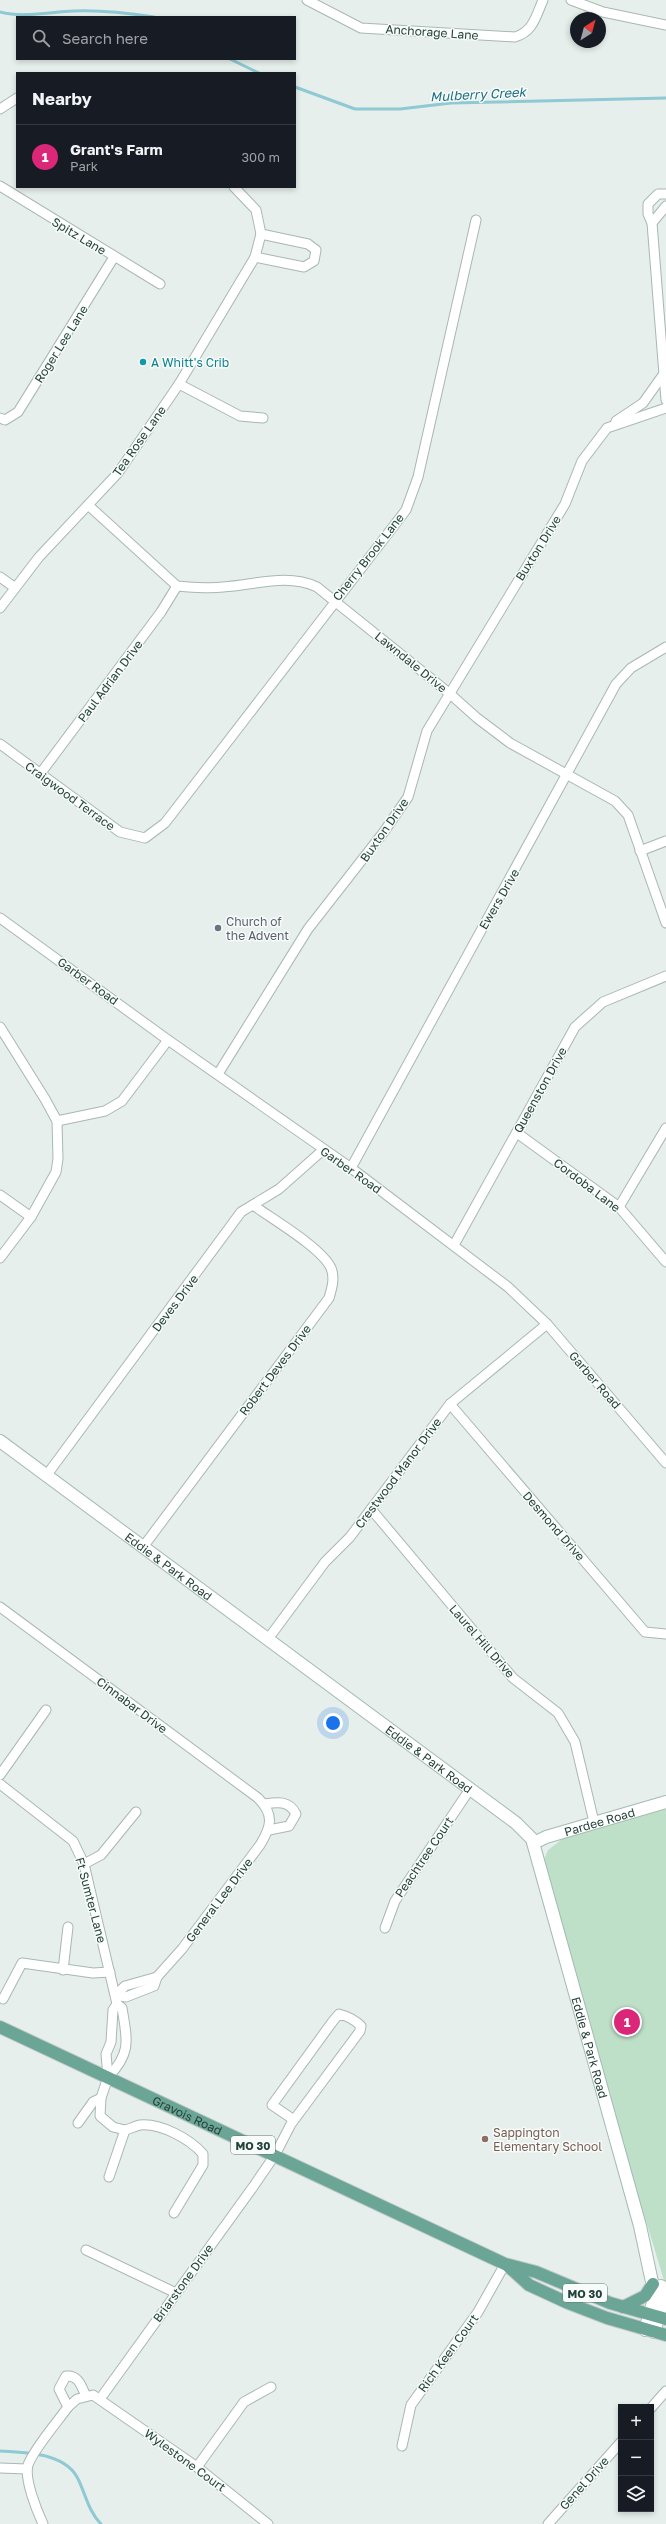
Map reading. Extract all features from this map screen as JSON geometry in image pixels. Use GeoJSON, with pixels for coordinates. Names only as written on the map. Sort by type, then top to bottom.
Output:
{"type":"FeatureCollection","features":[{"type":"Feature","properties":{"kind":"main road","name":"Gravois Road"},"geometry":{"type":"LineString","coordinates":[[0,2027],[505,2264],[536,2272],[623,2307],[658,2317]]}},
{"type":"Feature","properties":{"kind":"main road","name":"Gravois Road"},"geometry":{"type":"LineString","coordinates":[[505,2264],[535,2288],[589,2312],[655,2332]]}},
{"type":"Feature","properties":{"kind":"main road"},"geometry":{"type":"LineString","coordinates":[[623,2307],[645,2296],[653,2284]]}},
{"type":"Feature","properties":{"kind":"street","name":"Anchorage Lane"},"geometry":{"type":"LineString","coordinates":[[307,0],[361,28],[515,37],[525,34],[532,26],[542,0]]}},
{"type":"Feature","properties":{"kind":"street"},"geometry":{"type":"LineString","coordinates":[[571,0],[604,12],[666,25]]}},
{"type":"Feature","properties":{"kind":"street"},"geometry":{"type":"LineString","coordinates":[[0,108],[16,99]]}},
{"type":"Feature","properties":{"kind":"street","name":"Spitz Lane"},"geometry":{"type":"LineString","coordinates":[[0,186],[114,258],[160,284]]}},
{"type":"Feature","properties":{"kind":"street"},"geometry":{"type":"LineString","coordinates":[[235,188],[256,210],[261,234],[308,244],[316,250],[314,261],[304,267],[256,257]]}},
{"type":"Feature","properties":{"kind":"street"},"geometry":{"type":"LineString","coordinates":[[666,194],[658,194],[648,204],[648,214],[652,223],[666,400]]}},
{"type":"Feature","properties":{"kind":"street"},"geometry":{"type":"LineString","coordinates":[[652,223],[666,206]]}},
{"type":"Feature","properties":{"kind":"street","name":"Cherry Brook Lane"},"geometry":{"type":"LineString","coordinates":[[145,838],[165,823],[334,600],[406,510],[418,476],[476,220]]}},
{"type":"Feature","properties":{"kind":"street","name":"Tea Rose Lane"},"geometry":{"type":"LineString","coordinates":[[0,608],[14,587],[39,557],[118,473],[179,384],[256,257],[261,234]]}},
{"type":"Feature","properties":{"kind":"street","name":"Roger Lee Lane"},"geometry":{"type":"LineString","coordinates":[[0,418],[5,420],[18,412],[114,258]]}},
{"type":"Feature","properties":{"kind":"street","name":"Buxton Drive"},"geometry":{"type":"LineString","coordinates":[[218,1074],[308,929],[384,833],[408,798],[427,731],[564,504],[582,461],[607,428],[643,403],[663,375]]}},
{"type":"Feature","properties":{"kind":"street"},"geometry":{"type":"LineString","coordinates":[[179,384],[240,416],[263,418]]}},
{"type":"Feature","properties":{"kind":"street"},"geometry":{"type":"LineString","coordinates":[[607,428],[666,408]]}},
{"type":"Feature","properties":{"kind":"street"},"geometry":{"type":"LineString","coordinates":[[88,505],[177,586]]}},
{"type":"Feature","properties":{"kind":"street"},"geometry":{"type":"LineString","coordinates":[[0,577],[14,587]]}},
{"type":"Feature","properties":{"kind":"street","name":"Lawndale Drive"},"geometry":{"type":"LineString","coordinates":[[177,586],[222,588],[291,578],[303,580],[317,587],[449,693],[477,718],[510,743],[568,774],[622,807],[628,815],[666,923]]}},
{"type":"Feature","properties":{"kind":"street","name":"Paul Adrian Drive"},"geometry":{"type":"LineString","coordinates":[[40,774],[161,612],[177,586]]}},
{"type":"Feature","properties":{"kind":"street","name":"Ewers Drive"},"geometry":{"type":"LineString","coordinates":[[351,1168],[616,684],[631,668],[666,647]]}},
{"type":"Feature","properties":{"kind":"street","name":"Craigwood Terrace"},"geometry":{"type":"LineString","coordinates":[[0,744],[120,832],[145,838]]}},
{"type":"Feature","properties":{"kind":"street"},"geometry":{"type":"LineString","coordinates":[[640,851],[666,842]]}},
{"type":"Feature","properties":{"kind":"street","name":"Garber Road"},"geometry":{"type":"LineString","coordinates":[[1,922],[218,1074],[323,1150],[351,1168],[508,1287],[547,1324],[666,1463]]}},
{"type":"Feature","properties":{"kind":"street","name":"Queenston Drive"},"geometry":{"type":"LineString","coordinates":[[454,1245],[575,1027],[602,1002],[666,976]]}},
{"type":"Feature","properties":{"kind":"street"},"geometry":{"type":"LineString","coordinates":[[0,1026],[46,1098],[57,1121],[56,1172],[31,1217],[0,1258]]}},
{"type":"Feature","properties":{"kind":"street"},"geometry":{"type":"LineString","coordinates":[[57,1121],[105,1111],[122,1101],[168,1040]]}},
{"type":"Feature","properties":{"kind":"street"},"geometry":{"type":"LineString","coordinates":[[619,1207],[666,1128]]}},
{"type":"Feature","properties":{"kind":"street","name":"Cordoba Lane"},"geometry":{"type":"LineString","coordinates":[[517,1133],[619,1207],[666,1262]]}},
{"type":"Feature","properties":{"kind":"street","name":"Deves Drive"},"geometry":{"type":"LineString","coordinates":[[46,1476],[241,1212],[280,1189],[323,1150]]}},
{"type":"Feature","properties":{"kind":"street"},"geometry":{"type":"LineString","coordinates":[[0,1195],[31,1217]]}},
{"type":"Feature","properties":{"kind":"street","name":"Robert Deves Drive"},"geometry":{"type":"LineString","coordinates":[[143,1547],[329,1298],[333,1284],[331,1269],[323,1256],[252,1205]]}},
{"type":"Feature","properties":{"kind":"street","name":"Crestwood Manor Drive"},"geometry":{"type":"LineString","coordinates":[[268,1639],[325,1562],[350,1537],[450,1404],[547,1324]]}},
{"type":"Feature","properties":{"kind":"street","name":"Desmond Drive"},"geometry":{"type":"LineString","coordinates":[[450,1404],[645,1632],[666,1634]]}},
{"type":"Feature","properties":{"kind":"street","name":"Eddie & Park Road"},"geometry":{"type":"LineString","coordinates":[[0,1441],[526,1832],[534,1843],[567,1968],[640,2226],[644,2253],[653,2284],[658,2317]]}},
{"type":"Feature","properties":{"kind":"street","name":"Laurel Hill Drive"},"geometry":{"type":"LineString","coordinates":[[371,1509],[513,1678],[558,1713],[575,1742],[594,1822]]}},
{"type":"Feature","properties":{"kind":"street","name":"Cinnabar Drive"},"geometry":{"type":"LineString","coordinates":[[0,1607],[264,1804]]}},
{"type":"Feature","properties":{"kind":"street"},"geometry":{"type":"LineString","coordinates":[[0,1775],[46,1710]]}},
{"type":"Feature","properties":{"kind":"street","name":"Ft Sumter Lane"},"geometry":{"type":"LineString","coordinates":[[0,1784],[73,1841],[84,1864],[116,1999],[122,2008],[127,2036],[123,2060],[108,2077]]}},
{"type":"Feature","properties":{"kind":"street","name":"Peachtree Court"},"geometry":{"type":"LineString","coordinates":[[385,1928],[395,1901],[470,1789]]}},
{"type":"Feature","properties":{"kind":"street"},"geometry":{"type":"LineString","coordinates":[[280,1802],[287,1804],[296,1814],[289,1826],[269,1830],[269,1817],[264,1804],[280,1802]]}},
{"type":"Feature","properties":{"kind":"street","name":"Pardee Road"},"geometry":{"type":"LineString","coordinates":[[534,1843],[546,1837],[594,1822],[666,1802]]}},
{"type":"Feature","properties":{"kind":"street"},"geometry":{"type":"LineString","coordinates":[[84,1864],[101,1855],[136,1812]]}},
{"type":"Feature","properties":{"kind":"street","name":"General Lee Drive"},"geometry":{"type":"LineString","coordinates":[[116,1999],[126,1997],[154,1986],[157,1977],[182,1949],[269,1830]]}},
{"type":"Feature","properties":{"kind":"street"},"geometry":{"type":"LineString","coordinates":[[63,1970],[68,1927]]}},
{"type":"Feature","properties":{"kind":"street"},"geometry":{"type":"LineString","coordinates":[[3,1999],[22,1963],[63,1970],[93,1973],[110,1972]]}},
{"type":"Feature","properties":{"kind":"street","name":"Ft Sumter Lane"},"geometry":{"type":"LineString","coordinates":[[108,2077],[106,2054],[110,2042],[116,1999]]}},
{"type":"Feature","properties":{"kind":"street","name":"Briarstone Drive"},"geometry":{"type":"LineString","coordinates":[[100,2399],[275,2155],[294,2120],[360,2031],[360,2026],[357,2022],[345,2015],[339,2014],[333,2021],[272,2105],[294,2120]]}},
{"type":"Feature","properties":{"kind":"street"},"geometry":{"type":"LineString","coordinates":[[108,2077],[101,2098],[100,2116],[113,2127],[125,2130],[139,2125],[158,2127],[195,2145],[203,2154],[203,2165],[174,2213]]}},
{"type":"Feature","properties":{"kind":"street"},"geometry":{"type":"LineString","coordinates":[[78,2124],[92,2102],[101,2098]]}},
{"type":"Feature","properties":{"kind":"street"},"geometry":{"type":"LineString","coordinates":[[109,2176],[125,2130]]}},
{"type":"Feature","properties":{"kind":"street","name":"Eddie & Park Road"},"geometry":{"type":"LineString","coordinates":[[640,2226],[651,2249],[663,2292],[655,2332]]}},
{"type":"Feature","properties":{"kind":"street"},"geometry":{"type":"LineString","coordinates":[[86,2250],[176,2293]]}},
{"type":"Feature","properties":{"kind":"street","name":"Rich Keen Court"},"geometry":{"type":"LineString","coordinates":[[402,2446],[411,2405],[478,2312],[505,2264]]}},
{"type":"Feature","properties":{"kind":"street"},"geometry":{"type":"LineString","coordinates":[[68,2407],[59,2389],[66,2376],[72,2376],[79,2380],[86,2396]]}},
{"type":"Feature","properties":{"kind":"street"},"geometry":{"type":"LineString","coordinates":[[197,2467],[244,2402],[271,2387]]}},
{"type":"Feature","properties":{"kind":"street"},"geometry":{"type":"LineString","coordinates":[[654,2405],[666,2391]]}},
{"type":"Feature","properties":{"kind":"street"},"geometry":{"type":"LineString","coordinates":[[43,2524],[34,2503],[27,2469],[31,2459],[68,2407],[77,2399],[93,2395],[100,2399]]}},
{"type":"Feature","properties":{"kind":"street","name":"Wylestone Court"},"geometry":{"type":"LineString","coordinates":[[100,2399],[197,2467],[268,2524]]}},
{"type":"Feature","properties":{"kind":"street","name":"Genel Drive"},"geometry":{"type":"LineString","coordinates":[[548,2524],[618,2445]]}},
{"type":"Feature","properties":{"kind":"street"},"geometry":{"type":"LineString","coordinates":[[0,2468],[27,2469]]}},
{"type":"Feature","properties":{"kind":"green space"},"geometry":{"type":"Polygon","coordinates":[[[666,1807],[666,2287],[608,2096],[544,1860],[548,1850],[565,1837],[666,1807]]]}},
{"type":"Feature","properties":{"kind":"waterway","name":"Mulberry Creek"},"geometry":{"type":"LineString","coordinates":[[0,12],[27,15],[94,11],[146,16]]}},
{"type":"Feature","properties":{"kind":"waterway","name":"Mulberry Creek"},"geometry":{"type":"LineString","coordinates":[[232,60],[257,72]]}},
{"type":"Feature","properties":{"kind":"waterway","name":"Mulberry Creek"},"geometry":{"type":"LineString","coordinates":[[296,87],[355,109],[400,109],[451,103],[666,98]]}},
{"type":"Feature","properties":{"kind":"waterway"},"geometry":{"type":"LineString","coordinates":[[0,2451],[22,2452],[45,2456],[56,2459],[65,2464],[73,2471],[91,2509],[101,2524]]}},
{"type":"Feature","properties":{"kind":"place","name":"A Whitt's Crib"},"geometry":{"type":"Point","coordinates":[143,362]}},
{"type":"Feature","properties":{"kind":"place","name":"Church of the Advent"},"geometry":{"type":"Point","coordinates":[218,928]}},
{"type":"Feature","properties":{"kind":"place","name":"Grant's Farm"},"geometry":{"type":"Point","coordinates":[627,2022]}},
{"type":"Feature","properties":{"kind":"place","name":"Sappington Elementary School"},"geometry":{"type":"Point","coordinates":[485,2139]}}]}
